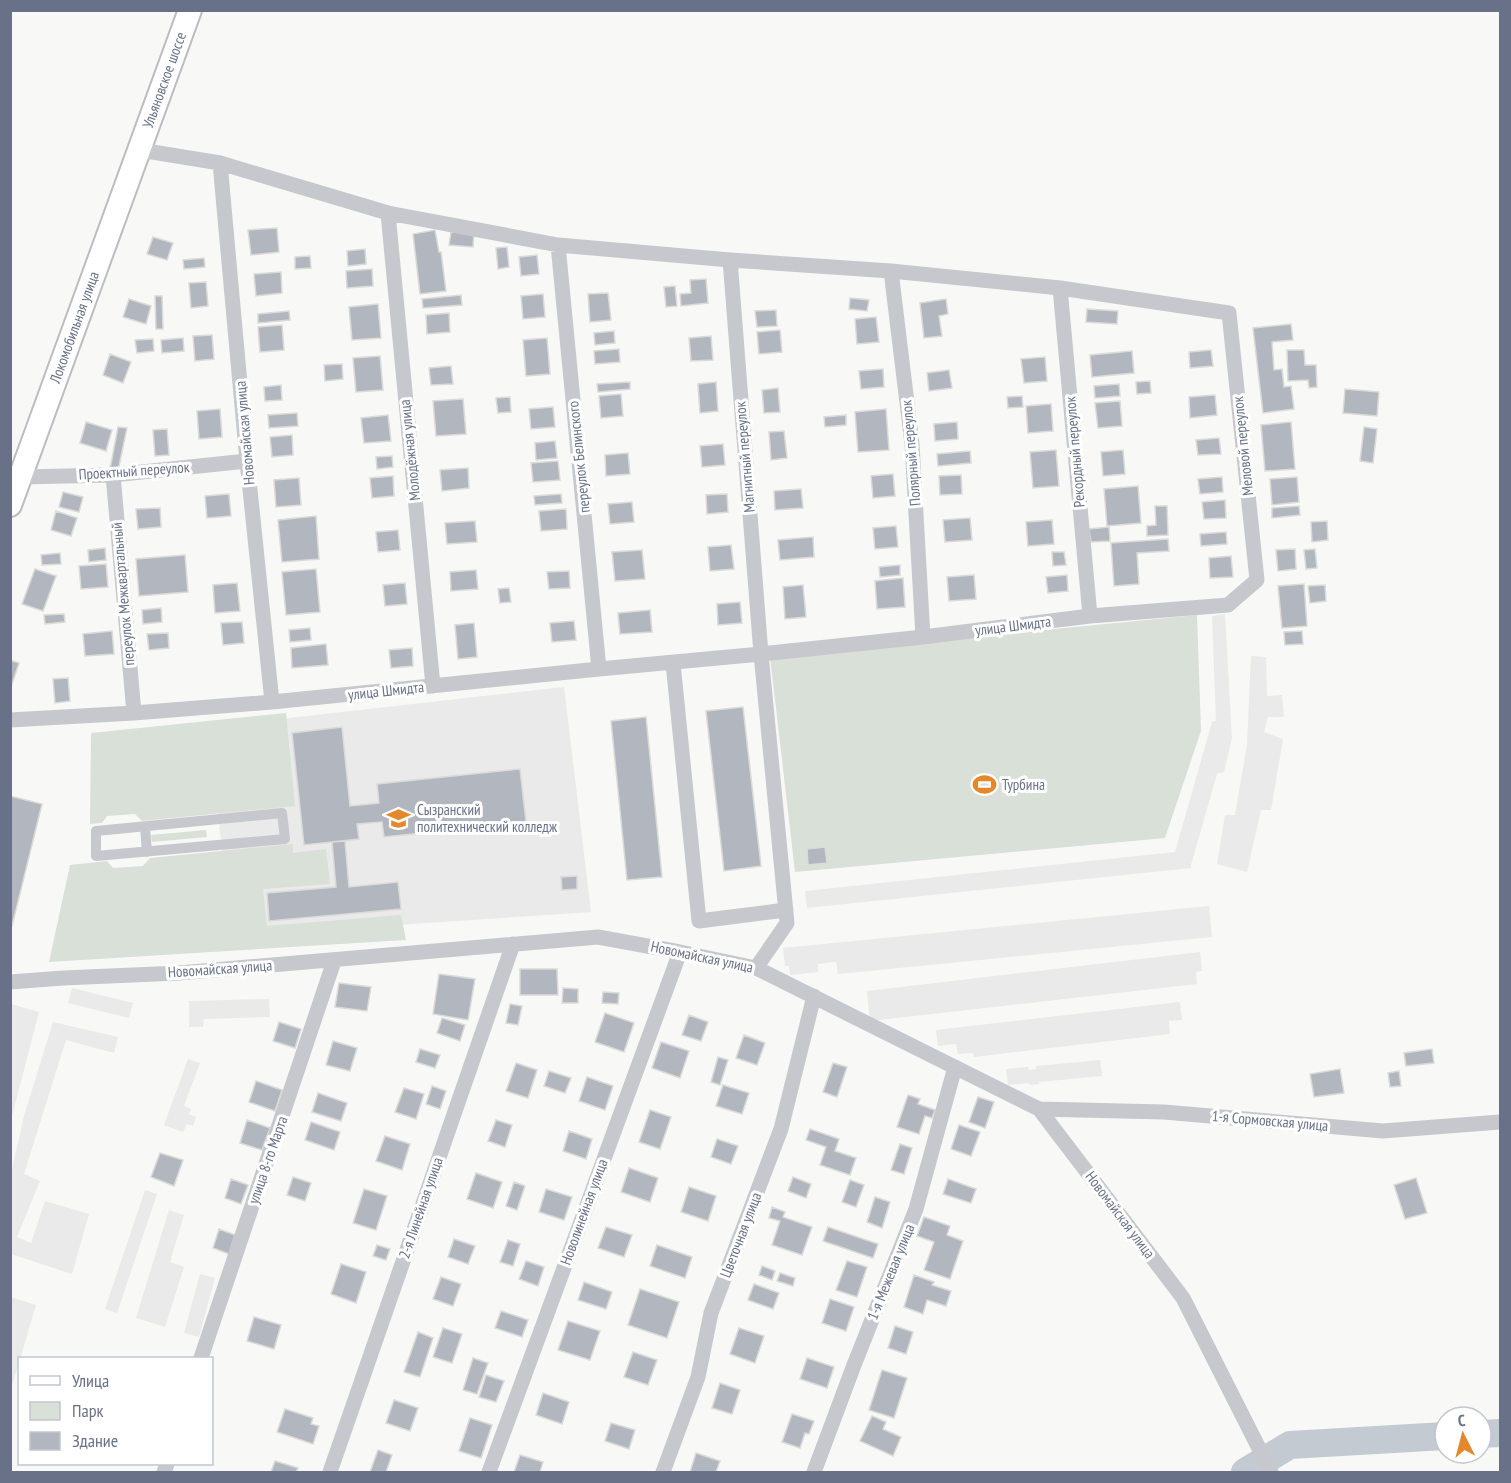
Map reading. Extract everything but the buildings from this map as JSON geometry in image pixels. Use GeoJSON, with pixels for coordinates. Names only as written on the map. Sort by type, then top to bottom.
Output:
{"type":"FeatureCollection","features":[{"type":"Feature","properties":{"kind":"main road","name":"Ульяновское шоссе"},"geometry":{"type":"LineString","coordinates":[[140,150],[190,10]]}},
{"type":"Feature","properties":{"kind":"main road","name":"Локомобильная улица"},"geometry":{"type":"LineString","coordinates":[[10,505],[140,150]]}},
{"type":"Feature","properties":{"kind":"street"},"geometry":{"type":"LineString","coordinates":[[140,150],[220,163],[388,213],[558,245],[730,260],[891,270],[1060,288]]}},
{"type":"Feature","properties":{"kind":"street","name":"Новомайская улица"},"geometry":{"type":"LineString","coordinates":[[220,163],[272,702]]}},
{"type":"Feature","properties":{"kind":"street","name":"Молодёжная улица"},"geometry":{"type":"LineString","coordinates":[[388,213],[433,686]]}},
{"type":"Feature","properties":{"kind":"street","name":"переулок Белинского"},"geometry":{"type":"LineString","coordinates":[[558,245],[599,669]]}},
{"type":"Feature","properties":{"kind":"street","name":"Магнитный переулок"},"geometry":{"type":"LineString","coordinates":[[730,260],[761,654]]}},
{"type":"Feature","properties":{"kind":"street","name":"Полярный переулок"},"geometry":{"type":"LineString","coordinates":[[891,270],[912,444],[923,637]]}},
{"type":"Feature","properties":{"kind":"street","name":"Меловой переулок"},"geometry":{"type":"LineString","coordinates":[[1060,288],[1229,313],[1257,580]]}},
{"type":"Feature","properties":{"kind":"street","name":"Рекордный переулок"},"geometry":{"type":"LineString","coordinates":[[1060,288],[1090,616]]}},
{"type":"Feature","properties":{"kind":"street","name":"Проектный переулок"},"geometry":{"type":"LineString","coordinates":[[21,477],[113,476],[247,461]]}},
{"type":"Feature","properties":{"kind":"street","name":"переулок Межквартальный"},"geometry":{"type":"LineString","coordinates":[[113,476],[134,713]]}},
{"type":"Feature","properties":{"kind":"street","name":"улица Шмидта"},"geometry":{"type":"LineString","coordinates":[[10,720],[272,702],[923,637],[1090,616],[1228,605],[1257,580]]}},
{"type":"Feature","properties":{"kind":"street"},"geometry":{"type":"LineString","coordinates":[[756,968],[787,923],[761,654]]}},
{"type":"Feature","properties":{"kind":"street"},"geometry":{"type":"LineString","coordinates":[[673,663],[699,921],[786,910]]}},
{"type":"Feature","properties":{"kind":"street"},"geometry":{"type":"LineString","coordinates":[[282,813],[285,839],[147,852],[96,856],[96,831],[282,813]]}},
{"type":"Feature","properties":{"kind":"street"},"geometry":{"type":"LineString","coordinates":[[145,827],[147,852]]}},
{"type":"Feature","properties":{"kind":"street","name":"Новомайская улица"},"geometry":{"type":"LineString","coordinates":[[10,982],[179,973],[598,937],[756,968],[1039,1109],[1183,1298],[1271,1473]]}},
{"type":"Feature","properties":{"kind":"street","name":"2-я Линейная улица"},"geometry":{"type":"LineString","coordinates":[[330,1473],[513,944]]}},
{"type":"Feature","properties":{"kind":"street","name":"Новолинейная улица"},"geometry":{"type":"LineString","coordinates":[[489,1473],[680,952]]}},
{"type":"Feature","properties":{"kind":"street","name":"улица 8-го Марта"},"geometry":{"type":"LineString","coordinates":[[202,1357],[334,961]]}},
{"type":"Feature","properties":{"kind":"street","name":"Цветочная улица"},"geometry":{"type":"LineString","coordinates":[[663,1473],[698,1377],[711,1313],[781,1129],[814,996]]}},
{"type":"Feature","properties":{"kind":"street","name":"1-я Межевая улица"},"geometry":{"type":"LineString","coordinates":[[814,1473],[916,1209],[955,1067]]}},
{"type":"Feature","properties":{"kind":"street","name":"1-я Сормовская улица"},"geometry":{"type":"LineString","coordinates":[[1039,1109],[1164,1112],[1383,1131],[1500,1122]]}},
{"type":"Feature","properties":{"kind":"shaded area"},"geometry":{"type":"Polygon","coordinates":[[[1225,614],[1232,738],[1224,772],[1217,774],[1191,868],[807,908],[805,891],[1175,852],[1212,722],[1216,721],[1212,616],[1225,614]]]}},
{"type":"Feature","properties":{"kind":"shaded area"},"geometry":{"type":"Polygon","coordinates":[[[1251,656],[1266,657],[1267,696],[1282,695],[1284,717],[1268,717],[1264,732],[1283,739],[1271,810],[1261,810],[1247,872],[1217,864],[1225,815],[1235,815],[1247,745],[1251,656]]]}},
{"type":"Feature","properties":{"kind":"shaded area","name":"Сызранский политехнический колледж"},"geometry":{"type":"Polygon","coordinates":[[[564,687],[591,912],[231,936],[209,727],[564,687]]]}},
{"type":"Feature","properties":{"kind":"shaded area"},"geometry":{"type":"Polygon","coordinates":[[[1209,906],[1212,937],[838,974],[836,962],[818,964],[818,972],[790,975],[789,966],[785,966],[783,948],[1209,906]]]}},
{"type":"Feature","properties":{"kind":"shaded area"},"geometry":{"type":"Polygon","coordinates":[[[1200,952],[1202,971],[1196,972],[1197,984],[870,1021],[867,991],[1200,952]]]}},
{"type":"Feature","properties":{"kind":"shaded area"},"geometry":{"type":"Polygon","coordinates":[[[72,988],[133,1003],[129,1018],[68,1003],[72,988]]]}},
{"type":"Feature","properties":{"kind":"shaded area"},"geometry":{"type":"Polygon","coordinates":[[[269,999],[270,1017],[204,1019],[203,1027],[189,1027],[189,1001],[269,999]]]}},
{"type":"Feature","properties":{"kind":"shaded area"},"geometry":{"type":"Polygon","coordinates":[[[1180,1002],[1182,1020],[1169,1021],[1170,1034],[974,1057],[973,1053],[958,1054],[956,1044],[938,1046],[936,1030],[1180,1002]]]}},
{"type":"Feature","properties":{"kind":"shaded area"},"geometry":{"type":"Polygon","coordinates":[[[10,1004],[39,1012],[11,1120],[10,1004]]]}},
{"type":"Feature","properties":{"kind":"shaded area"},"geometry":{"type":"Polygon","coordinates":[[[53,1022],[118,1037],[114,1053],[66,1040],[24,1174],[40,1181],[17,1237],[31,1243],[45,1201],[89,1214],[72,1274],[11,1254],[11,1173],[24,1116],[53,1022]]]}},
{"type":"Feature","properties":{"kind":"shaded area"},"geometry":{"type":"Polygon","coordinates":[[[188,1059],[200,1063],[184,1106],[191,1109],[189,1114],[196,1117],[193,1126],[187,1124],[183,1132],[164,1125],[188,1059]]]}},
{"type":"Feature","properties":{"kind":"shaded area"},"geometry":{"type":"Polygon","coordinates":[[[1100,1060],[1102,1076],[1029,1085],[1029,1083],[1008,1085],[1006,1069],[1028,1067],[1029,1070],[1036,1069],[1036,1066],[1100,1060]]]}},
{"type":"Feature","properties":{"kind":"shaded area"},"geometry":{"type":"Polygon","coordinates":[[[145,1190],[157,1194],[117,1313],[105,1309],[145,1190]]]}},
{"type":"Feature","properties":{"kind":"shaded area"},"geometry":{"type":"Polygon","coordinates":[[[169,1210],[184,1215],[170,1262],[184,1267],[165,1327],[136,1318],[169,1210]]]}},
{"type":"Feature","properties":{"kind":"shaded area"},"geometry":{"type":"Polygon","coordinates":[[[200,1274],[215,1278],[199,1337],[184,1333],[200,1274]]]}},
{"type":"Feature","properties":{"kind":"shaded area"},"geometry":{"type":"Polygon","coordinates":[[[10,1297],[36,1305],[21,1357],[18,1357],[18,1365],[10,1389],[10,1297]]]}},
{"type":"Feature","properties":{"kind":"green space","name":"Турбина"},"geometry":{"type":"Polygon","coordinates":[[[1197,615],[1201,731],[1165,838],[795,872],[770,657],[1197,615]]]}},
{"type":"Feature","properties":{"kind":"green space"},"geometry":{"type":"Polygon","coordinates":[[[286,713],[295,806],[142,821],[135,814],[107,816],[102,823],[90,824],[91,733],[286,713]]]}},
{"type":"Feature","properties":{"kind":"green space"},"geometry":{"type":"Polygon","coordinates":[[[206,830],[207,837],[152,842],[151,835],[206,830]]]}},
{"type":"Feature","properties":{"kind":"green space"},"geometry":{"type":"Polygon","coordinates":[[[293,844],[293,853],[326,849],[330,884],[263,889],[267,926],[401,915],[406,940],[49,962],[70,865],[107,861],[113,868],[143,866],[150,858],[293,844]]]}},
{"type":"Feature","properties":{"kind":"waterway"},"geometry":{"type":"LineString","coordinates":[[1493,1433],[1500,1433]]}},
{"type":"Feature","properties":{"kind":"waterway"},"geometry":{"type":"LineString","coordinates":[[1245,1472],[1290,1445],[1433,1437]]}},
{"type":"Feature","properties":{"kind":"place","name":"Турбина"},"geometry":{"type":"Point","coordinates":[984,785]}},
{"type":"Feature","properties":{"kind":"place","name":"Сызранский политехнический колледж"},"geometry":{"type":"Point","coordinates":[399,819]}}]}
